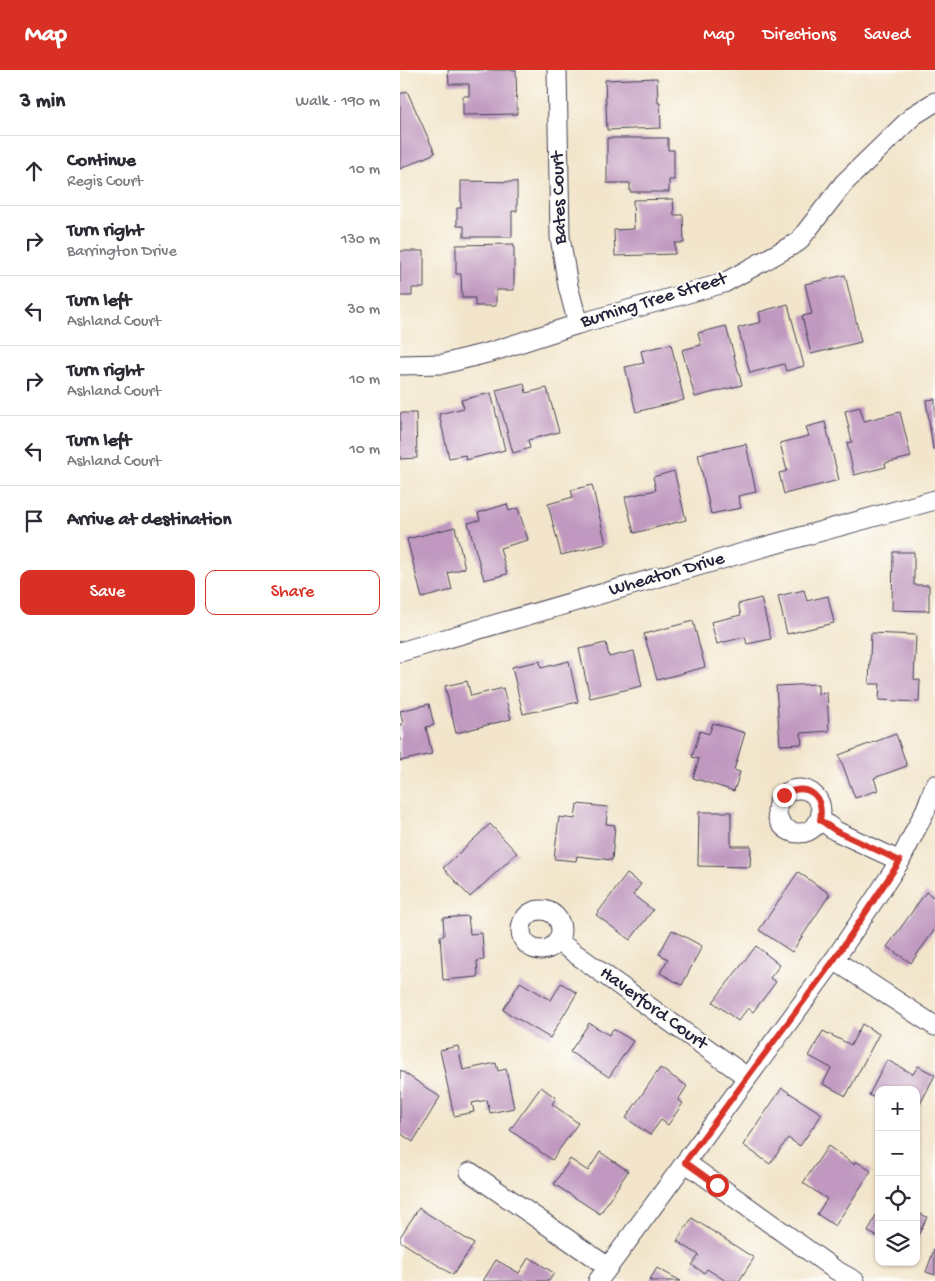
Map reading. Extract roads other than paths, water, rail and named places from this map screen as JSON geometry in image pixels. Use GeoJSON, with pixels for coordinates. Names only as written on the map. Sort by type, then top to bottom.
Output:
{"type":"FeatureCollection","features":[{"type":"Feature","properties":{"kind":"street","name":"Bates Court"},"geometry":{"type":"LineString","coordinates":[[557,70],[560,237],[568,286],[578,324]]}},
{"type":"Feature","properties":{"kind":"street","name":"Burning Tree Street"},"geometry":{"type":"LineString","coordinates":[[400,365],[443,364],[491,352],[578,324],[724,283],[798,242],[844,183],[914,115],[935,102]]}},
{"type":"Feature","properties":{"kind":"street","name":"Wheaton Drive"},"geometry":{"type":"LineString","coordinates":[[400,652],[935,500]]}},
{"type":"Feature","properties":{"kind":"street"},"geometry":{"type":"LineString","coordinates":[[470,1172],[603,1274],[834,960],[900,861],[935,785]]}},
{"type":"Feature","properties":{"kind":"street"},"geometry":{"type":"LineString","coordinates":[[820,820],[836,831],[900,861]]}},
{"type":"Feature","properties":{"kind":"street","name":"Haverford Court"},"geometry":{"type":"LineString","coordinates":[[559,942],[747,1077]]}},
{"type":"Feature","properties":{"kind":"street"},"geometry":{"type":"LineString","coordinates":[[834,960],[935,1026]]}},
{"type":"Feature","properties":{"kind":"street"},"geometry":{"type":"LineString","coordinates":[[685,1162],[834,1269],[855,1281]]}}]}
